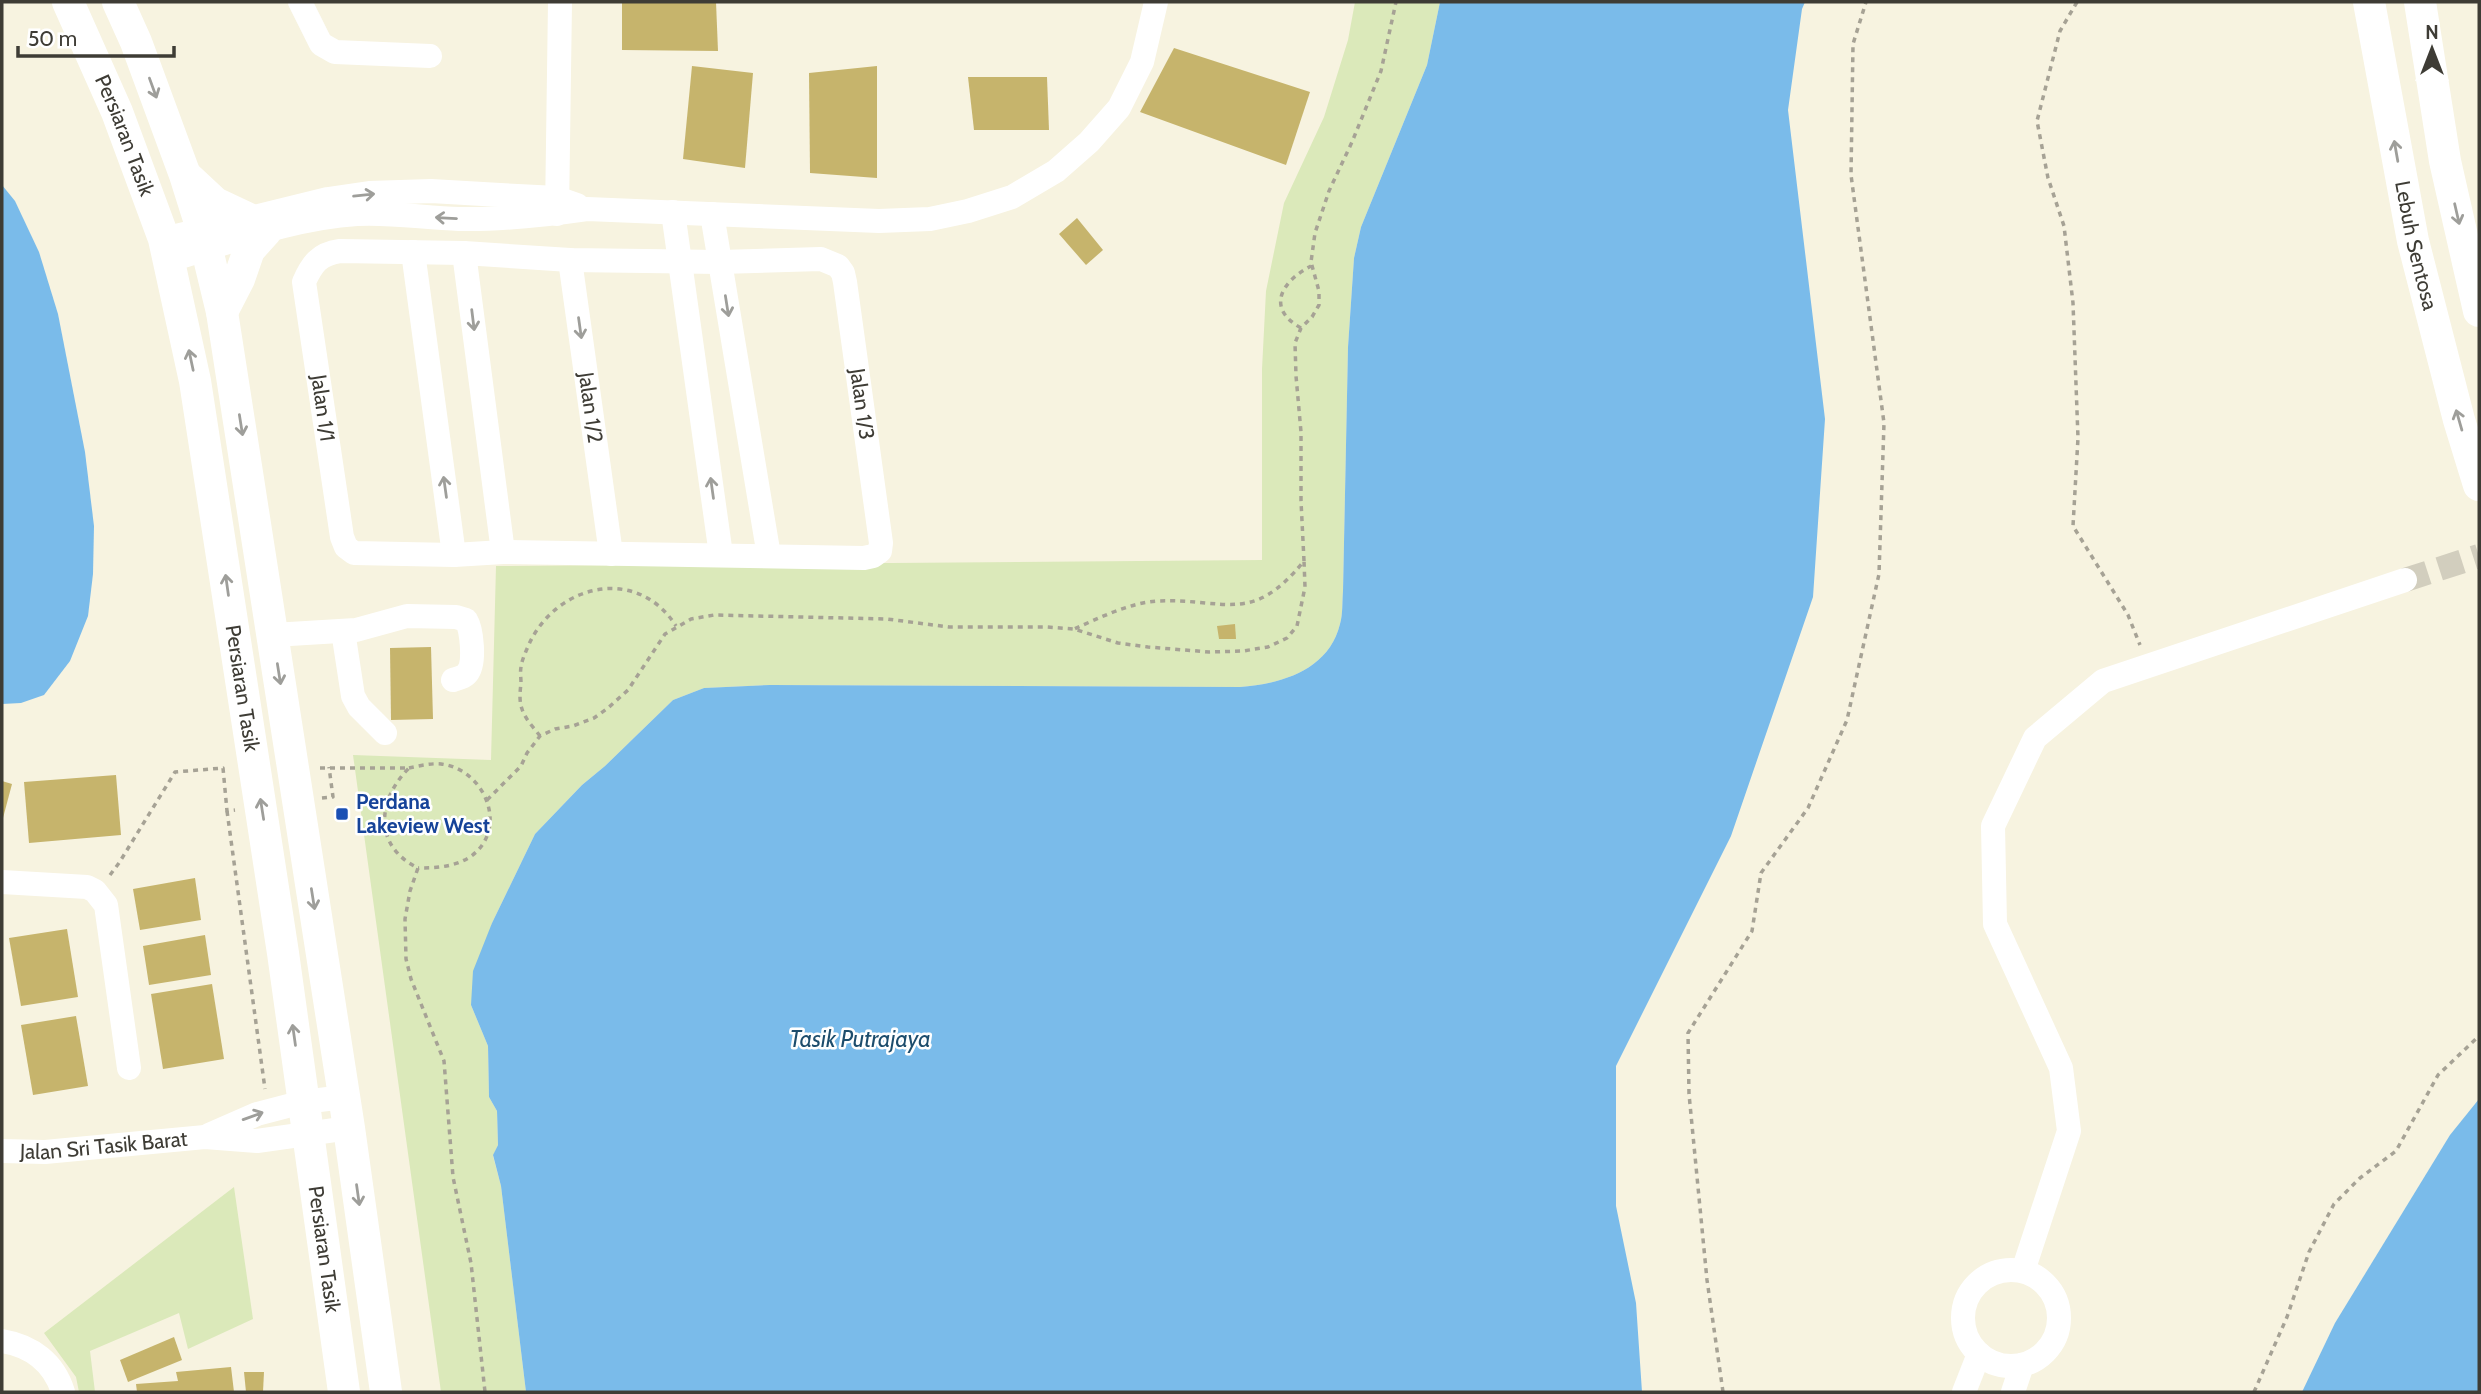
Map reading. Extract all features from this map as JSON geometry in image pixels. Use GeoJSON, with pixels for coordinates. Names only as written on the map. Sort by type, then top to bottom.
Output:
{"type":"FeatureCollection","features":[{"type":"Feature","properties":{"kind":"main road","name":"Persiaran Tasik"},"geometry":{"type":"LineString","coordinates":[[68,2],[117,113],[167,250],[195,381],[261,806],[344,1392]]}},
{"type":"Feature","properties":{"kind":"main road","name":"Persiaran Tasik"},"geometry":{"type":"LineString","coordinates":[[118,2],[136,42],[185,175],[222,312],[346,1112],[386,1392]]}},
{"type":"Feature","properties":{"kind":"main road","name":"Lebuh Sentosa"},"geometry":{"type":"LineString","coordinates":[[2369,2],[2413,241],[2459,420],[2479,485]]}},
{"type":"Feature","properties":{"kind":"main road"},"geometry":{"type":"LineString","coordinates":[[2420,2],[2445,160],[2479,311]]}},
{"type":"Feature","properties":{"kind":"main road"},"geometry":{"type":"LineString","coordinates":[[185,175],[215,203],[258,225],[239,279],[222,312]]}},
{"type":"Feature","properties":{"kind":"street"},"geometry":{"type":"LineString","coordinates":[[300,2],[321,44],[335,52],[430,56]]}},
{"type":"Feature","properties":{"kind":"street"},"geometry":{"type":"LineString","coordinates":[[557,206],[560,2]]}},
{"type":"Feature","properties":{"kind":"street"},"geometry":{"type":"LineString","coordinates":[[167,250],[329,208],[369,194],[431,191],[500,206],[557,206],[879,221],[930,219],[968,211],[1012,197],[1056,171],[1089,142],[1119,108],[1142,62],[1156,2]]}},
{"type":"Feature","properties":{"kind":"street"},"geometry":{"type":"LineString","coordinates":[[673,212],[721,555]]}},
{"type":"Feature","properties":{"kind":"street"},"geometry":{"type":"LineString","coordinates":[[712,214],[720,262],[769,556],[503,552],[454,555],[413,252],[570,260],[720,262]]}},
{"type":"Feature","properties":{"kind":"street","name":"Jalan 1/1"},"geometry":{"type":"LineString","coordinates":[[413,252],[328,253],[311,266],[304,282],[342,537],[346,547],[354,553],[364,554],[454,555]]}},
{"type":"Feature","properties":{"kind":"street"},"geometry":{"type":"LineString","coordinates":[[464,253],[503,552]]}},
{"type":"Feature","properties":{"kind":"street","name":"Jalan 1/3"},"geometry":{"type":"LineString","coordinates":[[720,262],[821,259],[838,266],[845,282],[880,551],[864,558],[769,556]]}},
{"type":"Feature","properties":{"kind":"street","name":"Jalan 1/2"},"geometry":{"type":"LineString","coordinates":[[570,260],[611,554]]}},
{"type":"Feature","properties":{"kind":"street"},"geometry":{"type":"LineString","coordinates":[[2023,1271],[2069,1131],[2061,1068],[1995,924],[1993,826],[2035,738],[2103,681],[2404,580]]}},
{"type":"Feature","properties":{"kind":"street"},"geometry":{"type":"LineString","coordinates":[[273,635],[343,631],[407,616],[456,617],[466,620],[470,627],[470,670],[453,680]]}},
{"type":"Feature","properties":{"kind":"street"},"geometry":{"type":"LineString","coordinates":[[343,631],[353,696],[385,733]]}},
{"type":"Feature","properties":{"kind":"street"},"geometry":{"type":"LineString","coordinates":[[2,882],[77,885],[95,891],[106,905],[129,1068]]}},
{"type":"Feature","properties":{"kind":"street","name":"Jalan Sri Tasik Barat"},"geometry":{"type":"LineString","coordinates":[[205,1136],[268,1111],[305,1117],[346,1112]]}},
{"type":"Feature","properties":{"kind":"street","name":"Jalan Sri Tasik Barat"},"geometry":{"type":"LineString","coordinates":[[2,1151],[45,1152],[205,1136],[257,1141],[305,1117]]}},
{"type":"Feature","properties":{"kind":"street"},"geometry":{"type":"LineString","coordinates":[[2007,1270],[2023,1271],[2038,1278],[2050,1289],[2060,1318],[2057,1334],[2049,1348],[2037,1359],[2022,1365],[2007,1366],[1992,1362],[1979,1354],[1969,1342],[1963,1311],[1968,1296],[1978,1283],[1992,1274],[2007,1270]]}},
{"type":"Feature","properties":{"kind":"street"},"geometry":{"type":"LineString","coordinates":[[2,1341],[27,1348],[43,1358],[55,1373],[63,1392]]}},
{"type":"Feature","properties":{"kind":"street"},"geometry":{"type":"LineString","coordinates":[[1964,1392],[1979,1354]]}},
{"type":"Feature","properties":{"kind":"street"},"geometry":{"type":"LineString","coordinates":[[2013,1392],[2022,1365]]}},
{"type":"Feature","properties":{"kind":"path"},"geometry":{"type":"LineString","coordinates":[[487,800],[521,766],[527,752],[540,736],[594,718],[608,708],[628,690],[665,634],[676,625],[691,619],[714,615],[887,619],[949,627],[1074,629],[1118,643],[1228,652],[1268,647],[1287,638],[1297,625],[1305,587],[1301,432],[1295,343],[1301,328],[1319,305],[1319,291],[1311,266],[1315,233],[1381,71],[1396,2]]}},
{"type":"Feature","properties":{"kind":"path"},"geometry":{"type":"LineString","coordinates":[[1723,1392],[1703,1240],[1689,1094],[1688,1033],[1752,931],[1761,873],[1808,807],[1847,720],[1879,574],[1884,423],[1851,175],[1853,44],[1866,2]]}},
{"type":"Feature","properties":{"kind":"path"},"geometry":{"type":"LineString","coordinates":[[2077,2],[2060,31],[2037,121],[2048,178],[2064,226],[2073,303],[2078,438],[2073,526],[2128,615],[2148,666]]}},
{"type":"Feature","properties":{"kind":"path"},"geometry":{"type":"LineString","coordinates":[[1301,328],[1288,321],[1282,309],[1282,295],[1287,282],[1311,266]]}},
{"type":"Feature","properties":{"kind":"path"},"geometry":{"type":"LineString","coordinates":[[1074,629],[1106,615],[1153,601],[1241,605],[1265,598],[1286,584],[1304,561]]}},
{"type":"Feature","properties":{"kind":"path"},"geometry":{"type":"LineString","coordinates":[[540,736],[522,711],[521,665],[535,632],[559,607],[572,598],[595,589],[634,590],[650,597],[666,610],[676,625]]}},
{"type":"Feature","properties":{"kind":"path"},"geometry":{"type":"LineString","coordinates":[[294,771],[355,767],[408,768],[442,764],[457,769],[481,787],[487,800],[490,830],[481,847],[471,856],[445,867],[418,868],[405,862],[395,852],[388,841],[384,813],[395,782],[408,768]]}},
{"type":"Feature","properties":{"kind":"path"},"geometry":{"type":"LineString","coordinates":[[95,891],[119,863],[175,772],[223,768],[268,1111]]}},
{"type":"Feature","properties":{"kind":"path"},"geometry":{"type":"LineString","coordinates":[[227,811],[261,806]]}},
{"type":"Feature","properties":{"kind":"path"},"geometry":{"type":"LineString","coordinates":[[418,868],[405,919],[406,959],[411,979],[444,1061],[453,1177],[471,1263],[485,1392]]}},
{"type":"Feature","properties":{"kind":"path"},"geometry":{"type":"LineString","coordinates":[[2254,1392],[2287,1317],[2309,1252],[2334,1204],[2360,1178],[2396,1151],[2438,1075],[2479,1036]]}},
{"type":"Feature","properties":{"kind":"green space"},"geometry":{"type":"Polygon","coordinates":[[[1355,2],[1440,2],[1427,65],[1361,227],[1354,258],[1348,347],[1342,608],[1340,624],[1326,653],[1301,672],[1287,678],[1240,687],[770,685],[704,688],[673,700],[582,785],[535,834],[492,923],[471,1005],[488,1046],[489,1097],[497,1111],[498,1145],[493,1156],[501,1186],[526,1392],[441,1392],[353,755],[491,760],[496,566],[1262,560],[1262,369],[1266,291],[1284,203],[1324,117],[1348,40],[1355,2]]]}},
{"type":"Feature","properties":{"kind":"green space"},"geometry":{"type":"Polygon","coordinates":[[[234,1187],[253,1319],[188,1349],[179,1313],[90,1351],[95,1392],[79,1392],[76,1377],[44,1333],[234,1187]]]}},
{"type":"Feature","properties":{"kind":"water","name":"Tasik Putrajaya"},"geometry":{"type":"Polygon","coordinates":[[[1440,2],[1805,2],[1788,110],[1825,419],[1813,597],[1731,836],[1616,1066],[1616,1206],[1636,1303],[1642,1392],[526,1392],[501,1186],[493,1155],[498,1145],[497,1111],[489,1097],[488,1046],[471,1005],[473,971],[492,923],[535,834],[582,785],[673,700],[704,688],[770,685],[1240,687],[1287,678],[1301,672],[1325,653],[1334,640],[1342,612],[1348,347],[1354,258],[1361,227],[1427,65],[1440,2]]]}},
{"type":"Feature","properties":{"kind":"water"},"geometry":{"type":"Polygon","coordinates":[[[2,185],[15,201],[39,252],[58,314],[85,452],[94,526],[93,574],[88,616],[70,661],[44,695],[21,703],[2,704],[2,185]]]}},
{"type":"Feature","properties":{"kind":"water"},"geometry":{"type":"Polygon","coordinates":[[[2479,1099],[2479,1392],[2302,1392],[2335,1323],[2450,1135],[2479,1099]]]}},
{"type":"Feature","properties":{"kind":"building"},"geometry":{"type":"Polygon","coordinates":[[[622,2],[716,2],[718,51],[622,50],[622,2]]]}},
{"type":"Feature","properties":{"kind":"building"},"geometry":{"type":"Polygon","coordinates":[[[1174,48],[1310,92],[1286,165],[1140,112],[1174,48]]]}},
{"type":"Feature","properties":{"kind":"building"},"geometry":{"type":"Polygon","coordinates":[[[692,66],[753,73],[745,168],[683,159],[692,66]]]}},
{"type":"Feature","properties":{"kind":"building"},"geometry":{"type":"Polygon","coordinates":[[[877,66],[877,178],[810,173],[809,73],[877,66]]]}},
{"type":"Feature","properties":{"kind":"building"},"geometry":{"type":"Polygon","coordinates":[[[968,77],[1047,77],[1049,130],[974,130],[968,77]]]}},
{"type":"Feature","properties":{"kind":"building"},"geometry":{"type":"Polygon","coordinates":[[[1077,218],[1103,250],[1086,265],[1059,234],[1077,218]]]}},
{"type":"Feature","properties":{"kind":"building"},"geometry":{"type":"Polygon","coordinates":[[[1235,624],[1236,639],[1219,639],[1217,626],[1235,624]]]}},
{"type":"Feature","properties":{"kind":"building"},"geometry":{"type":"Polygon","coordinates":[[[431,647],[433,719],[391,720],[390,648],[431,647]]]}},
{"type":"Feature","properties":{"kind":"building"},"geometry":{"type":"Polygon","coordinates":[[[116,775],[121,835],[29,843],[24,782],[116,775]]]}},
{"type":"Feature","properties":{"kind":"building"},"geometry":{"type":"Polygon","coordinates":[[[2,781],[12,784],[3,818],[2,818],[2,781]]]}},
{"type":"Feature","properties":{"kind":"building"},"geometry":{"type":"Polygon","coordinates":[[[195,878],[201,920],[140,930],[133,889],[195,878]]]}},
{"type":"Feature","properties":{"kind":"building"},"geometry":{"type":"Polygon","coordinates":[[[67,929],[78,997],[21,1006],[9,938],[67,929]]]}},
{"type":"Feature","properties":{"kind":"building"},"geometry":{"type":"Polygon","coordinates":[[[205,935],[211,975],[149,985],[143,946],[205,935]]]}},
{"type":"Feature","properties":{"kind":"building"},"geometry":{"type":"Polygon","coordinates":[[[212,984],[224,1059],[163,1069],[151,994],[212,984]]]}},
{"type":"Feature","properties":{"kind":"building"},"geometry":{"type":"Polygon","coordinates":[[[76,1016],[88,1086],[33,1095],[21,1025],[76,1016]]]}},
{"type":"Feature","properties":{"kind":"building"},"geometry":{"type":"Polygon","coordinates":[[[174,1337],[182,1360],[128,1382],[120,1360],[174,1337]]]}},
{"type":"Feature","properties":{"kind":"building"},"geometry":{"type":"Polygon","coordinates":[[[231,1367],[234,1392],[137,1392],[136,1384],[178,1381],[176,1372],[231,1367]]]}},
{"type":"Feature","properties":{"kind":"building"},"geometry":{"type":"Polygon","coordinates":[[[244,1372],[264,1372],[263,1392],[246,1392],[244,1372]]]}},
{"type":"Feature","properties":{"kind":"tunnel"},"geometry":{"type":"LineString","coordinates":[[2405,580],[2479,556]]}},
{"type":"Feature","properties":{"kind":"place","name":"Perdana Lakeview West"},"geometry":{"type":"Point","coordinates":[342,814]}}]}
